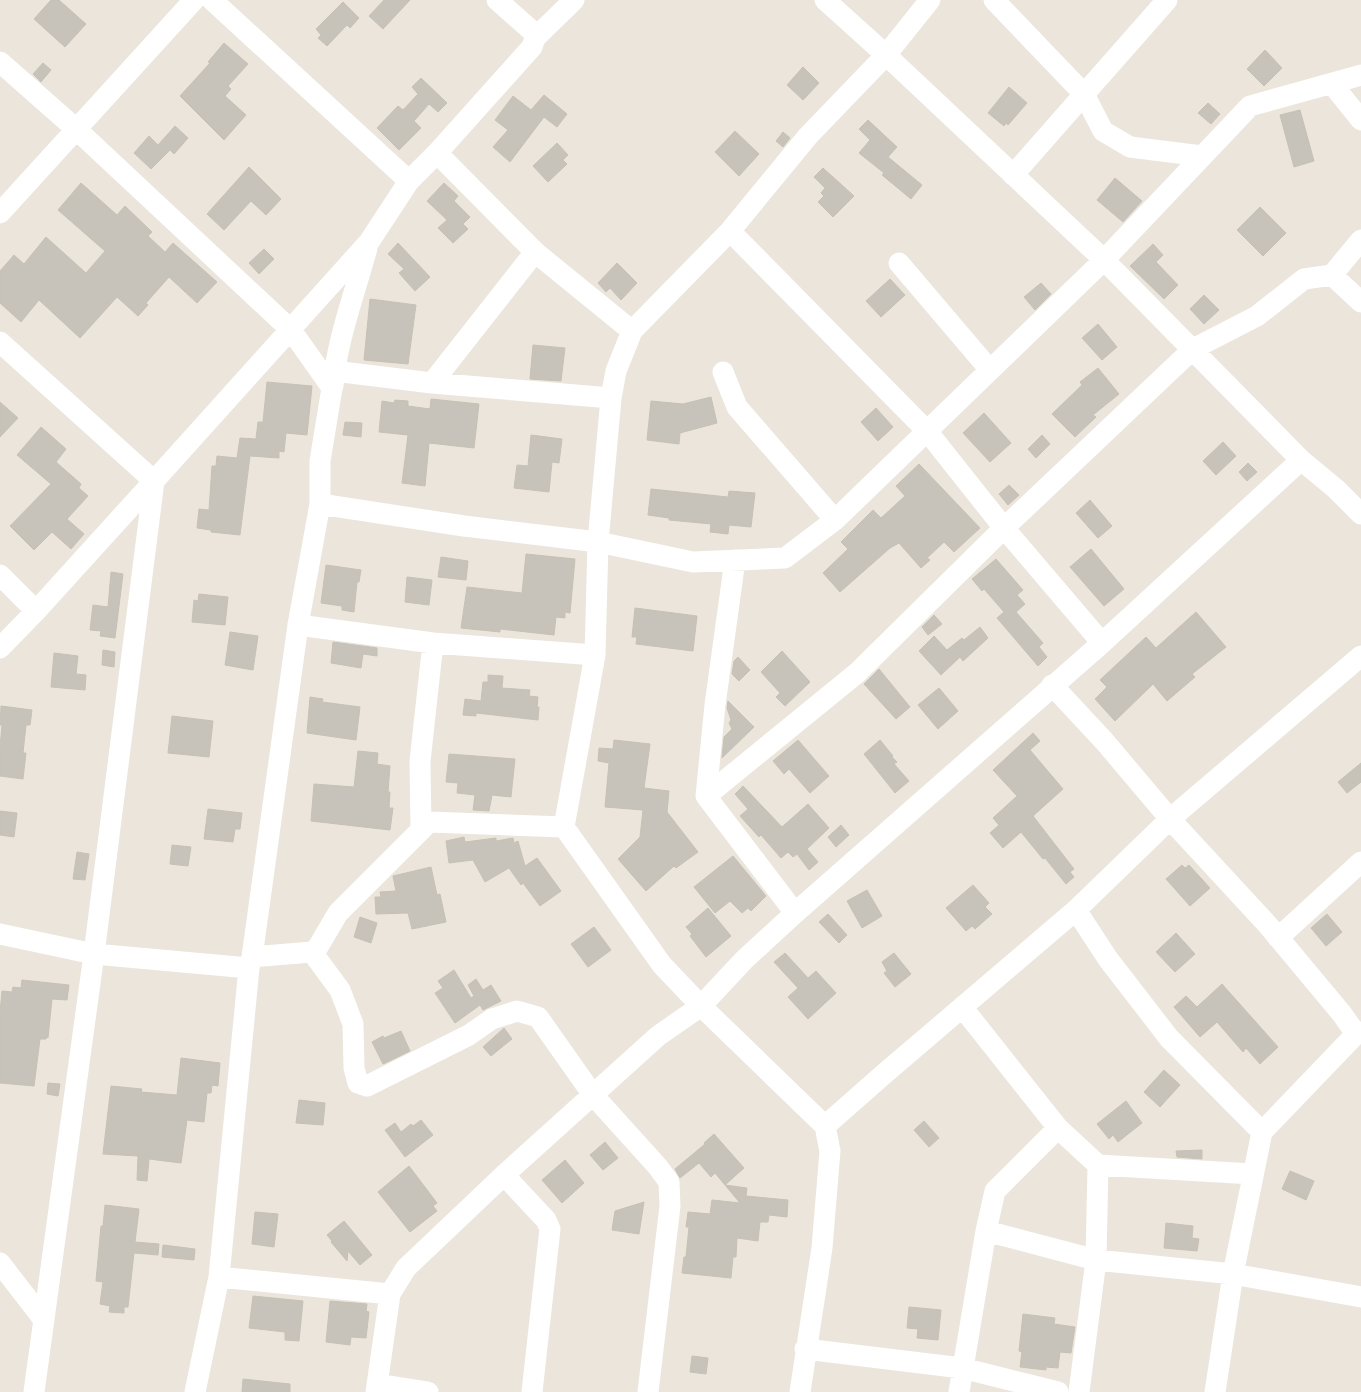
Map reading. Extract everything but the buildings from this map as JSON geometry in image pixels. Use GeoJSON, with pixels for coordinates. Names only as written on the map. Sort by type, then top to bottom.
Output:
{"type":"FeatureCollection","features":[{"type":"Feature","properties":{"kind":"street"},"geometry":{"type":"LineString","coordinates":[[0,213],[194,0]]}},
{"type":"Feature","properties":{"kind":"street"},"geometry":{"type":"LineString","coordinates":[[212,0],[409,182]]}},
{"type":"Feature","properties":{"kind":"street"},"geometry":{"type":"LineString","coordinates":[[497,0],[532,31],[535,38]]}},
{"type":"Feature","properties":{"kind":"street"},"geometry":{"type":"LineString","coordinates":[[0,648],[36,611],[369,242],[409,182],[532,47],[535,38],[574,0]]}},
{"type":"Feature","properties":{"kind":"street"},"geometry":{"type":"LineString","coordinates":[[825,0],[1104,260],[1301,460],[1336,489],[1361,514]]}},
{"type":"Feature","properties":{"kind":"street"},"geometry":{"type":"LineString","coordinates":[[800,1392],[803,1380],[805,1349],[822,1248],[830,1151],[825,1126],[701,1006],[662,965],[564,827],[595,655],[598,542],[611,398],[616,371],[632,331],[730,231],[808,136],[886,55],[930,0]]}},
{"type":"Feature","properties":{"kind":"street"},"geometry":{"type":"LineString","coordinates":[[994,0],[1084,94],[1103,131],[1130,147],[1202,156]]}},
{"type":"Feature","properties":{"kind":"street"},"geometry":{"type":"LineString","coordinates":[[1013,176],[1167,0]]}},
{"type":"Feature","properties":{"kind":"street"},"geometry":{"type":"LineString","coordinates":[[0,62],[291,330],[333,380],[432,383],[611,398]]}},
{"type":"Feature","properties":{"kind":"street"},"geometry":{"type":"LineString","coordinates":[[320,504],[464,526],[598,542],[693,562],[785,558],[835,520],[1104,260],[1250,106],[1361,75]]}},
{"type":"Feature","properties":{"kind":"street"},"geometry":{"type":"LineString","coordinates":[[1332,84],[1361,120]]}},
{"type":"Feature","properties":{"kind":"street"},"geometry":{"type":"LineString","coordinates":[[437,153],[535,252],[632,331]]}},
{"type":"Feature","properties":{"kind":"street"},"geometry":{"type":"LineString","coordinates":[[730,231],[927,431],[1004,528],[1102,643]]}},
{"type":"Feature","properties":{"kind":"street"},"geometry":{"type":"LineString","coordinates":[[706,796],[857,673],[1004,528],[1192,349],[1257,316],[1304,279],[1332,275],[1361,240]]}},
{"type":"Feature","properties":{"kind":"street"},"geometry":{"type":"LineString","coordinates":[[195,1392],[219,1277],[251,962],[298,625],[320,504],[320,461],[333,380],[369,242]]}},
{"type":"Feature","properties":{"kind":"street"},"geometry":{"type":"LineString","coordinates":[[432,383],[535,252]]}},
{"type":"Feature","properties":{"kind":"street"},"geometry":{"type":"LineString","coordinates":[[899,263],[990,370]]}},
{"type":"Feature","properties":{"kind":"street"},"geometry":{"type":"LineString","coordinates":[[1332,275],[1361,302]]}},
{"type":"Feature","properties":{"kind":"street"},"geometry":{"type":"LineString","coordinates":[[0,342],[154,481]]}},
{"type":"Feature","properties":{"kind":"street"},"geometry":{"type":"LineString","coordinates":[[723,372],[737,408],[835,520]]}},
{"type":"Feature","properties":{"kind":"street"},"geometry":{"type":"LineString","coordinates":[[428,1392],[377,1388],[390,1294],[406,1268],[504,1175],[658,1036],[701,1006],[744,960],[795,913],[1102,643],[1301,460]]}},
{"type":"Feature","properties":{"kind":"street"},"geometry":{"type":"LineString","coordinates":[[34,1392],[94,954],[154,481]]}},
{"type":"Feature","properties":{"kind":"street"},"geometry":{"type":"LineString","coordinates":[[735,560],[715,705],[706,796],[795,913]]}},
{"type":"Feature","properties":{"kind":"street"},"geometry":{"type":"LineString","coordinates":[[0,575],[36,611]]}},
{"type":"Feature","properties":{"kind":"street"},"geometry":{"type":"LineString","coordinates":[[298,625],[433,643],[595,655]]}},
{"type":"Feature","properties":{"kind":"street"},"geometry":{"type":"LineString","coordinates":[[421,829],[420,762],[433,643]]}},
{"type":"Feature","properties":{"kind":"street"},"geometry":{"type":"LineString","coordinates":[[825,1126],[1076,910],[1170,819],[1361,656]]}},
{"type":"Feature","properties":{"kind":"street"},"geometry":{"type":"LineString","coordinates":[[1052,685],[1105,742],[1170,819],[1278,938],[1358,1033],[1262,1132],[1233,1274],[1215,1392]]}},
{"type":"Feature","properties":{"kind":"street"},"geometry":{"type":"LineString","coordinates":[[0,934],[94,954],[251,962],[312,952],[318,947],[338,914],[429,822],[564,827]]}},
{"type":"Feature","properties":{"kind":"street"},"geometry":{"type":"LineString","coordinates":[[1278,938],[1361,862]]}},
{"type":"Feature","properties":{"kind":"street"},"geometry":{"type":"LineString","coordinates":[[1076,910],[1108,959],[1169,1038],[1262,1132]]}},
{"type":"Feature","properties":{"kind":"street"},"geometry":{"type":"LineString","coordinates":[[312,952],[340,990],[353,1024],[354,1068],[358,1083],[367,1086],[469,1035],[492,1019],[517,1011],[538,1017],[594,1095],[658,1167],[669,1182],[670,1206],[648,1392]]}},
{"type":"Feature","properties":{"kind":"street"},"geometry":{"type":"LineString","coordinates":[[962,1007],[1058,1128],[1098,1165],[1253,1174]]}},
{"type":"Feature","properties":{"kind":"street"},"geometry":{"type":"LineString","coordinates":[[959,1392],[986,1231],[995,1190],[1058,1128]]}},
{"type":"Feature","properties":{"kind":"street"},"geometry":{"type":"LineString","coordinates":[[1079,1392],[1096,1260],[1098,1165]]}},
{"type":"Feature","properties":{"kind":"street"},"geometry":{"type":"LineString","coordinates":[[504,1175],[546,1220],[550,1229],[532,1392]]}},
{"type":"Feature","properties":{"kind":"street"},"geometry":{"type":"LineString","coordinates":[[986,1231],[1096,1260],[1233,1274],[1361,1297]]}},
{"type":"Feature","properties":{"kind":"street"},"geometry":{"type":"LineString","coordinates":[[0,1263],[44,1320]]}},
{"type":"Feature","properties":{"kind":"street"},"geometry":{"type":"LineString","coordinates":[[219,1277],[390,1294]]}},
{"type":"Feature","properties":{"kind":"street"},"geometry":{"type":"LineString","coordinates":[[805,1349],[962,1368],[1058,1392]]}}]}
